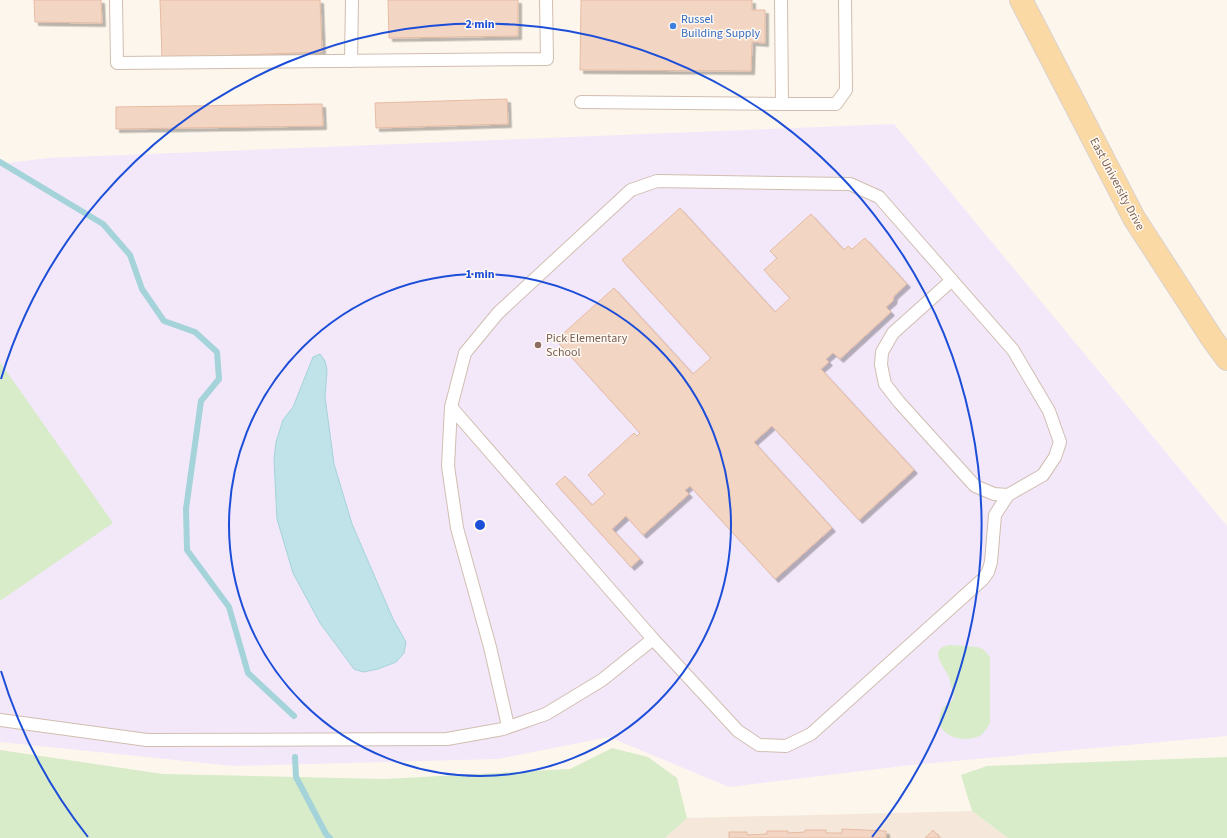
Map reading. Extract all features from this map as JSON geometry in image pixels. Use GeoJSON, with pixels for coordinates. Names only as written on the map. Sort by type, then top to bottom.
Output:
{"type":"FeatureCollection","features":[{"type":"Feature","properties":{"kind":"main road","name":"East University Drive"},"geometry":{"type":"LineString","coordinates":[[1021,0],[1134,218],[1213,340],[1227,359]]}},
{"type":"Feature","properties":{"kind":"lane"},"geometry":{"type":"LineString","coordinates":[[116,0],[117,63],[547,59],[546,0]]}},
{"type":"Feature","properties":{"kind":"lane"},"geometry":{"type":"LineString","coordinates":[[352,0],[352,61]]}},
{"type":"Feature","properties":{"kind":"lane"},"geometry":{"type":"LineString","coordinates":[[781,0],[782,104]]}},
{"type":"Feature","properties":{"kind":"lane"},"geometry":{"type":"LineString","coordinates":[[581,102],[836,104],[846,90],[845,0]]}},
{"type":"Feature","properties":{"kind":"lane"},"geometry":{"type":"LineString","coordinates":[[451,407],[653,639],[738,731],[759,745],[786,746],[811,734],[983,579],[988,572],[991,562],[995,514],[1008,495],[1043,475],[1055,457],[1060,442],[1049,411],[1013,350],[879,197],[850,184],[657,181],[631,190],[498,313],[465,353],[451,407],[448,466],[457,528],[490,647],[508,726]]}},
{"type":"Feature","properties":{"kind":"lane"},"geometry":{"type":"LineString","coordinates":[[952,280],[893,334],[882,352],[881,365],[885,384],[904,408],[975,486],[994,494],[1008,495]]}},
{"type":"Feature","properties":{"kind":"lane"},"geometry":{"type":"LineString","coordinates":[[0,720],[146,740],[447,739],[503,729],[546,714],[602,680],[653,639]]}},
{"type":"Feature","properties":{"kind":"shaded area","name":"Pick Elementary School"},"geometry":{"type":"Polygon","coordinates":[[[894,124],[1227,526],[1227,736],[911,765],[729,787],[609,737],[498,759],[234,766],[0,742],[0,164],[48,158],[894,124]]]}},
{"type":"Feature","properties":{"kind":"shaded area"},"geometry":{"type":"Polygon","coordinates":[[[972,811],[1008,838],[665,838],[687,818],[972,811]]]}},
{"type":"Feature","properties":{"kind":"green space"},"geometry":{"type":"Polygon","coordinates":[[[0,362],[113,523],[0,601],[0,362]]]}},
{"type":"Feature","properties":{"kind":"green space"},"geometry":{"type":"Polygon","coordinates":[[[950,645],[977,647],[983,649],[990,657],[990,723],[984,733],[970,739],[958,738],[947,734],[939,722],[941,712],[953,699],[953,695],[949,677],[938,657],[938,653],[943,647],[950,645]]]}},
{"type":"Feature","properties":{"kind":"green space"},"geometry":{"type":"Polygon","coordinates":[[[612,748],[648,757],[677,778],[687,818],[665,838],[0,838],[0,750],[163,774],[384,779],[570,769],[612,748]]]}},
{"type":"Feature","properties":{"kind":"green space"},"geometry":{"type":"Polygon","coordinates":[[[1227,757],[1227,838],[1008,838],[972,811],[961,775],[987,766],[1227,757]]]}},
{"type":"Feature","properties":{"kind":"water"},"geometry":{"type":"Polygon","coordinates":[[[320,354],[325,361],[327,370],[325,397],[334,464],[352,524],[393,619],[406,642],[404,653],[396,662],[378,669],[363,672],[354,669],[320,623],[293,573],[277,519],[274,460],[276,442],[283,420],[293,407],[313,357],[320,354]]]}},
{"type":"Feature","properties":{"kind":"building"},"geometry":{"type":"Polygon","coordinates":[[[34,0],[101,0],[102,23],[35,22],[34,0]]]}},
{"type":"Feature","properties":{"kind":"building"},"geometry":{"type":"Polygon","coordinates":[[[160,0],[320,0],[322,52],[162,58],[160,0]]]}},
{"type":"Feature","properties":{"kind":"building"},"geometry":{"type":"Polygon","coordinates":[[[388,0],[518,0],[518,36],[389,38],[388,0]]]}},
{"type":"Feature","properties":{"kind":"building","name":"Russel Building Supply"},"geometry":{"type":"Polygon","coordinates":[[[581,0],[752,0],[752,10],[765,10],[765,43],[752,42],[751,71],[580,70],[581,0]]]}},
{"type":"Feature","properties":{"kind":"building"},"geometry":{"type":"Polygon","coordinates":[[[507,99],[508,124],[376,128],[375,103],[507,99]]]}},
{"type":"Feature","properties":{"kind":"building"},"geometry":{"type":"Polygon","coordinates":[[[322,104],[323,126],[116,129],[116,107],[322,104]]]}},
{"type":"Feature","properties":{"kind":"building","name":"Pick Elementary School"},"geometry":{"type":"Polygon","coordinates":[[[680,208],[775,312],[790,298],[764,270],[777,258],[770,251],[811,214],[844,250],[848,246],[852,249],[865,238],[907,284],[894,296],[893,301],[886,307],[891,312],[840,359],[833,353],[826,359],[829,362],[821,369],[914,470],[859,520],[772,426],[754,442],[832,528],[775,579],[690,486],[685,490],[689,494],[643,535],[626,516],[612,529],[640,559],[631,567],[556,484],[565,476],[592,505],[605,494],[588,475],[634,433],[637,436],[640,433],[556,340],[614,288],[693,374],[711,358],[622,260],[680,208]]]}},
{"type":"Feature","properties":{"kind":"building"},"geometry":{"type":"Polygon","coordinates":[[[842,829],[886,831],[886,838],[729,838],[729,832],[747,832],[747,835],[767,834],[767,831],[788,831],[788,833],[805,832],[805,830],[826,830],[826,833],[842,833],[842,829]]]}},
{"type":"Feature","properties":{"kind":"building"},"geometry":{"type":"Polygon","coordinates":[[[933,830],[940,838],[925,838],[933,830]]]}},
{"type":"Feature","properties":{"kind":"waterway"},"geometry":{"type":"LineString","coordinates":[[0,162],[103,224],[130,255],[142,289],[164,321],[195,332],[217,352],[219,379],[201,401],[186,509],[187,550],[229,607],[248,673],[294,716]]}},
{"type":"Feature","properties":{"kind":"waterway"},"geometry":{"type":"LineString","coordinates":[[295,757],[296,777],[326,834],[330,838]]}},
{"type":"Feature","properties":{"kind":"place","name":"Russel Building Supply"},"geometry":{"type":"Point","coordinates":[673,26]}},
{"type":"Feature","properties":{"kind":"place","name":"Pick Elementary School"},"geometry":{"type":"Point","coordinates":[538,345]}}]}
